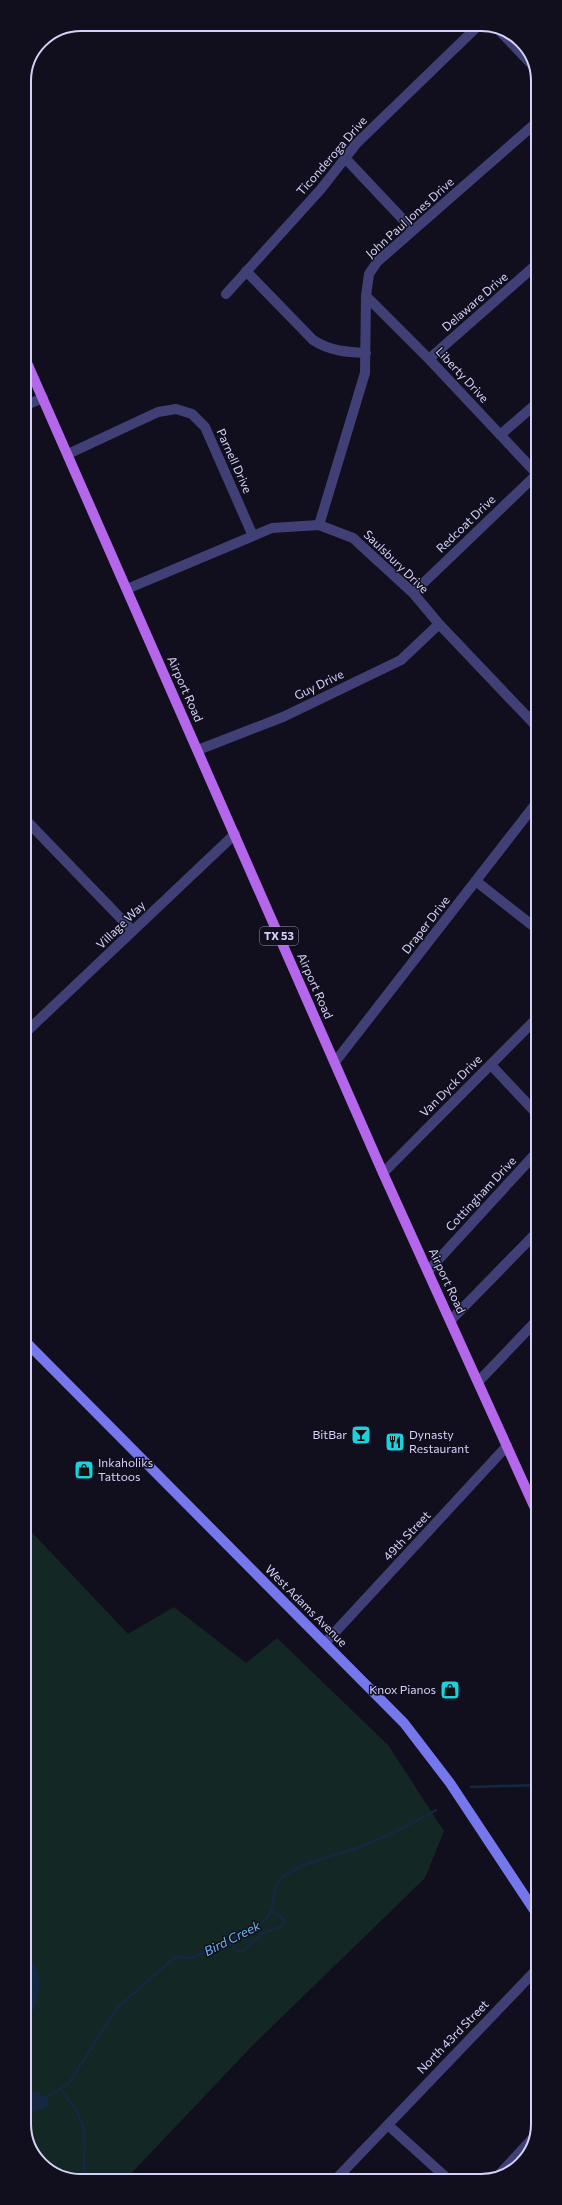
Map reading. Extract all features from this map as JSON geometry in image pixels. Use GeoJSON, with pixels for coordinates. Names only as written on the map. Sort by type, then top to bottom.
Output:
{"type":"FeatureCollection","features":[{"type":"Feature","properties":{"kind":"main road","name":"Airport Road"},"geometry":{"type":"LineString","coordinates":[[31,372],[383,1173],[451,1320],[531,1499]]}},
{"type":"Feature","properties":{"kind":"main road","name":"West Adams Avenue"},"geometry":{"type":"LineString","coordinates":[[31,1347],[404,1723],[463,1802],[531,1903]]}},
{"type":"Feature","properties":{"kind":"street","name":"Ticonderoga Drive"},"geometry":{"type":"LineString","coordinates":[[226,294],[321,189],[357,143],[473,31]]}},
{"type":"Feature","properties":{"kind":"street"},"geometry":{"type":"LineString","coordinates":[[506,38],[524,57]]}},
{"type":"Feature","properties":{"kind":"street","name":"John Paul Jones Drive"},"geometry":{"type":"LineString","coordinates":[[319,525],[361,393],[365,373],[366,296],[369,274],[377,262],[531,127]]}},
{"type":"Feature","properties":{"kind":"street"},"geometry":{"type":"LineString","coordinates":[[345,158],[413,230]]}},
{"type":"Feature","properties":{"kind":"street","name":"Delaware Drive"},"geometry":{"type":"LineString","coordinates":[[429,359],[531,269]]}},
{"type":"Feature","properties":{"kind":"street"},"geometry":{"type":"LineString","coordinates":[[246,271],[313,340],[324,348],[340,352],[366,354]]}},
{"type":"Feature","properties":{"kind":"street","name":"Liberty Drive"},"geometry":{"type":"LineString","coordinates":[[366,296],[429,359],[531,468]]}},
{"type":"Feature","properties":{"kind":"street"},"geometry":{"type":"LineString","coordinates":[[31,403],[42,398]]}},
{"type":"Feature","properties":{"kind":"street","name":"Parnell Drive"},"geometry":{"type":"LineString","coordinates":[[68,454],[158,412],[176,409],[192,414],[205,427],[253,536]]}},
{"type":"Feature","properties":{"kind":"street"},"geometry":{"type":"LineString","coordinates":[[500,435],[531,409]]}},
{"type":"Feature","properties":{"kind":"street","name":"Redcoat Drive"},"geometry":{"type":"LineString","coordinates":[[413,593],[531,480]]}},
{"type":"Feature","properties":{"kind":"street","name":"Saulsbury Drive"},"geometry":{"type":"LineString","coordinates":[[127,589],[272,528],[319,525],[353,538],[413,593],[439,624],[531,720]]}},
{"type":"Feature","properties":{"kind":"street","name":"Guy Drive"},"geometry":{"type":"LineString","coordinates":[[198,750],[283,717],[401,660],[439,624]]}},
{"type":"Feature","properties":{"kind":"street","name":"Draper Drive"},"geometry":{"type":"LineString","coordinates":[[335,1062],[477,882],[531,810]]}},
{"type":"Feature","properties":{"kind":"street"},"geometry":{"type":"LineString","coordinates":[[31,825],[133,931]]}},
{"type":"Feature","properties":{"kind":"street","name":"Village Way"},"geometry":{"type":"LineString","coordinates":[[31,1027],[235,834]]}},
{"type":"Feature","properties":{"kind":"street"},"geometry":{"type":"LineString","coordinates":[[477,882],[531,924]]}},
{"type":"Feature","properties":{"kind":"street","name":"Van Dyck Drive"},"geometry":{"type":"LineString","coordinates":[[383,1173],[531,1024]]}},
{"type":"Feature","properties":{"kind":"street"},"geometry":{"type":"LineString","coordinates":[[491,1066],[531,1107]]}},
{"type":"Feature","properties":{"kind":"street","name":"Cottingham Drive"},"geometry":{"type":"LineString","coordinates":[[428,1271],[531,1160]]}},
{"type":"Feature","properties":{"kind":"street"},"geometry":{"type":"LineString","coordinates":[[451,1320],[531,1237]]}},
{"type":"Feature","properties":{"kind":"street"},"geometry":{"type":"LineString","coordinates":[[478,1382],[531,1326]]}},
{"type":"Feature","properties":{"kind":"street","name":"49th Street"},"geometry":{"type":"LineString","coordinates":[[325,1643],[507,1446]]}},
{"type":"Feature","properties":{"kind":"street","name":"North 43rd Street"},"geometry":{"type":"LineString","coordinates":[[341,2174],[531,1975]]}},
{"type":"Feature","properties":{"kind":"street"},"geometry":{"type":"LineString","coordinates":[[388,2125],[442,2174]]}},
{"type":"Feature","properties":{"kind":"street"},"geometry":{"type":"LineString","coordinates":[[507,2167],[525,2147]]}},
{"type":"Feature","properties":{"kind":"green space"},"geometry":{"type":"Polygon","coordinates":[[[31,1531],[128,1634],[174,1607],[246,1663],[277,1638],[388,1745],[444,1831],[425,1878],[253,2045],[131,2174],[71,2173],[48,2162],[43,2157],[35,2143],[31,2124],[31,1531]]]}},
{"type":"Feature","properties":{"kind":"water"},"geometry":{"type":"Polygon","coordinates":[[[31,1960],[37,1970],[39,1979],[39,1989],[31,2016],[31,1960]]]}},
{"type":"Feature","properties":{"kind":"water"},"geometry":{"type":"Polygon","coordinates":[[[31,2092],[37,2092],[48,2098],[48,2106],[31,2113],[31,2092]]]}},
{"type":"Feature","properties":{"kind":"waterway","name":"Bird Creek"},"geometry":{"type":"LineString","coordinates":[[471,1787],[531,1785]]}},
{"type":"Feature","properties":{"kind":"waterway","name":"Bird Creek"},"geometry":{"type":"LineString","coordinates":[[44,2099],[69,2083],[117,2008],[174,1958],[192,1958],[261,1924],[270,1914],[277,1885],[279,1880],[284,1876],[302,1866],[360,1847],[379,1839],[436,1810]]}},
{"type":"Feature","properties":{"kind":"waterway"},"geometry":{"type":"LineString","coordinates":[[228,1941],[240,1953],[263,1933],[283,1926],[285,1920],[272,1911]]}},
{"type":"Feature","properties":{"kind":"waterway"},"geometry":{"type":"LineString","coordinates":[[61,2089],[77,2112],[81,2121],[85,2146],[84,2174]]}},
{"type":"Feature","properties":{"kind":"place","name":"BitBar"},"geometry":{"type":"Point","coordinates":[361,1435]}},
{"type":"Feature","properties":{"kind":"place","name":"Dynasty Restaurant"},"geometry":{"type":"Point","coordinates":[395,1442]}},
{"type":"Feature","properties":{"kind":"place","name":"Inkaholiks Tattoos"},"geometry":{"type":"Point","coordinates":[84,1470]}},
{"type":"Feature","properties":{"kind":"place","name":"Knox Pianos"},"geometry":{"type":"Point","coordinates":[450,1690]}}]}
